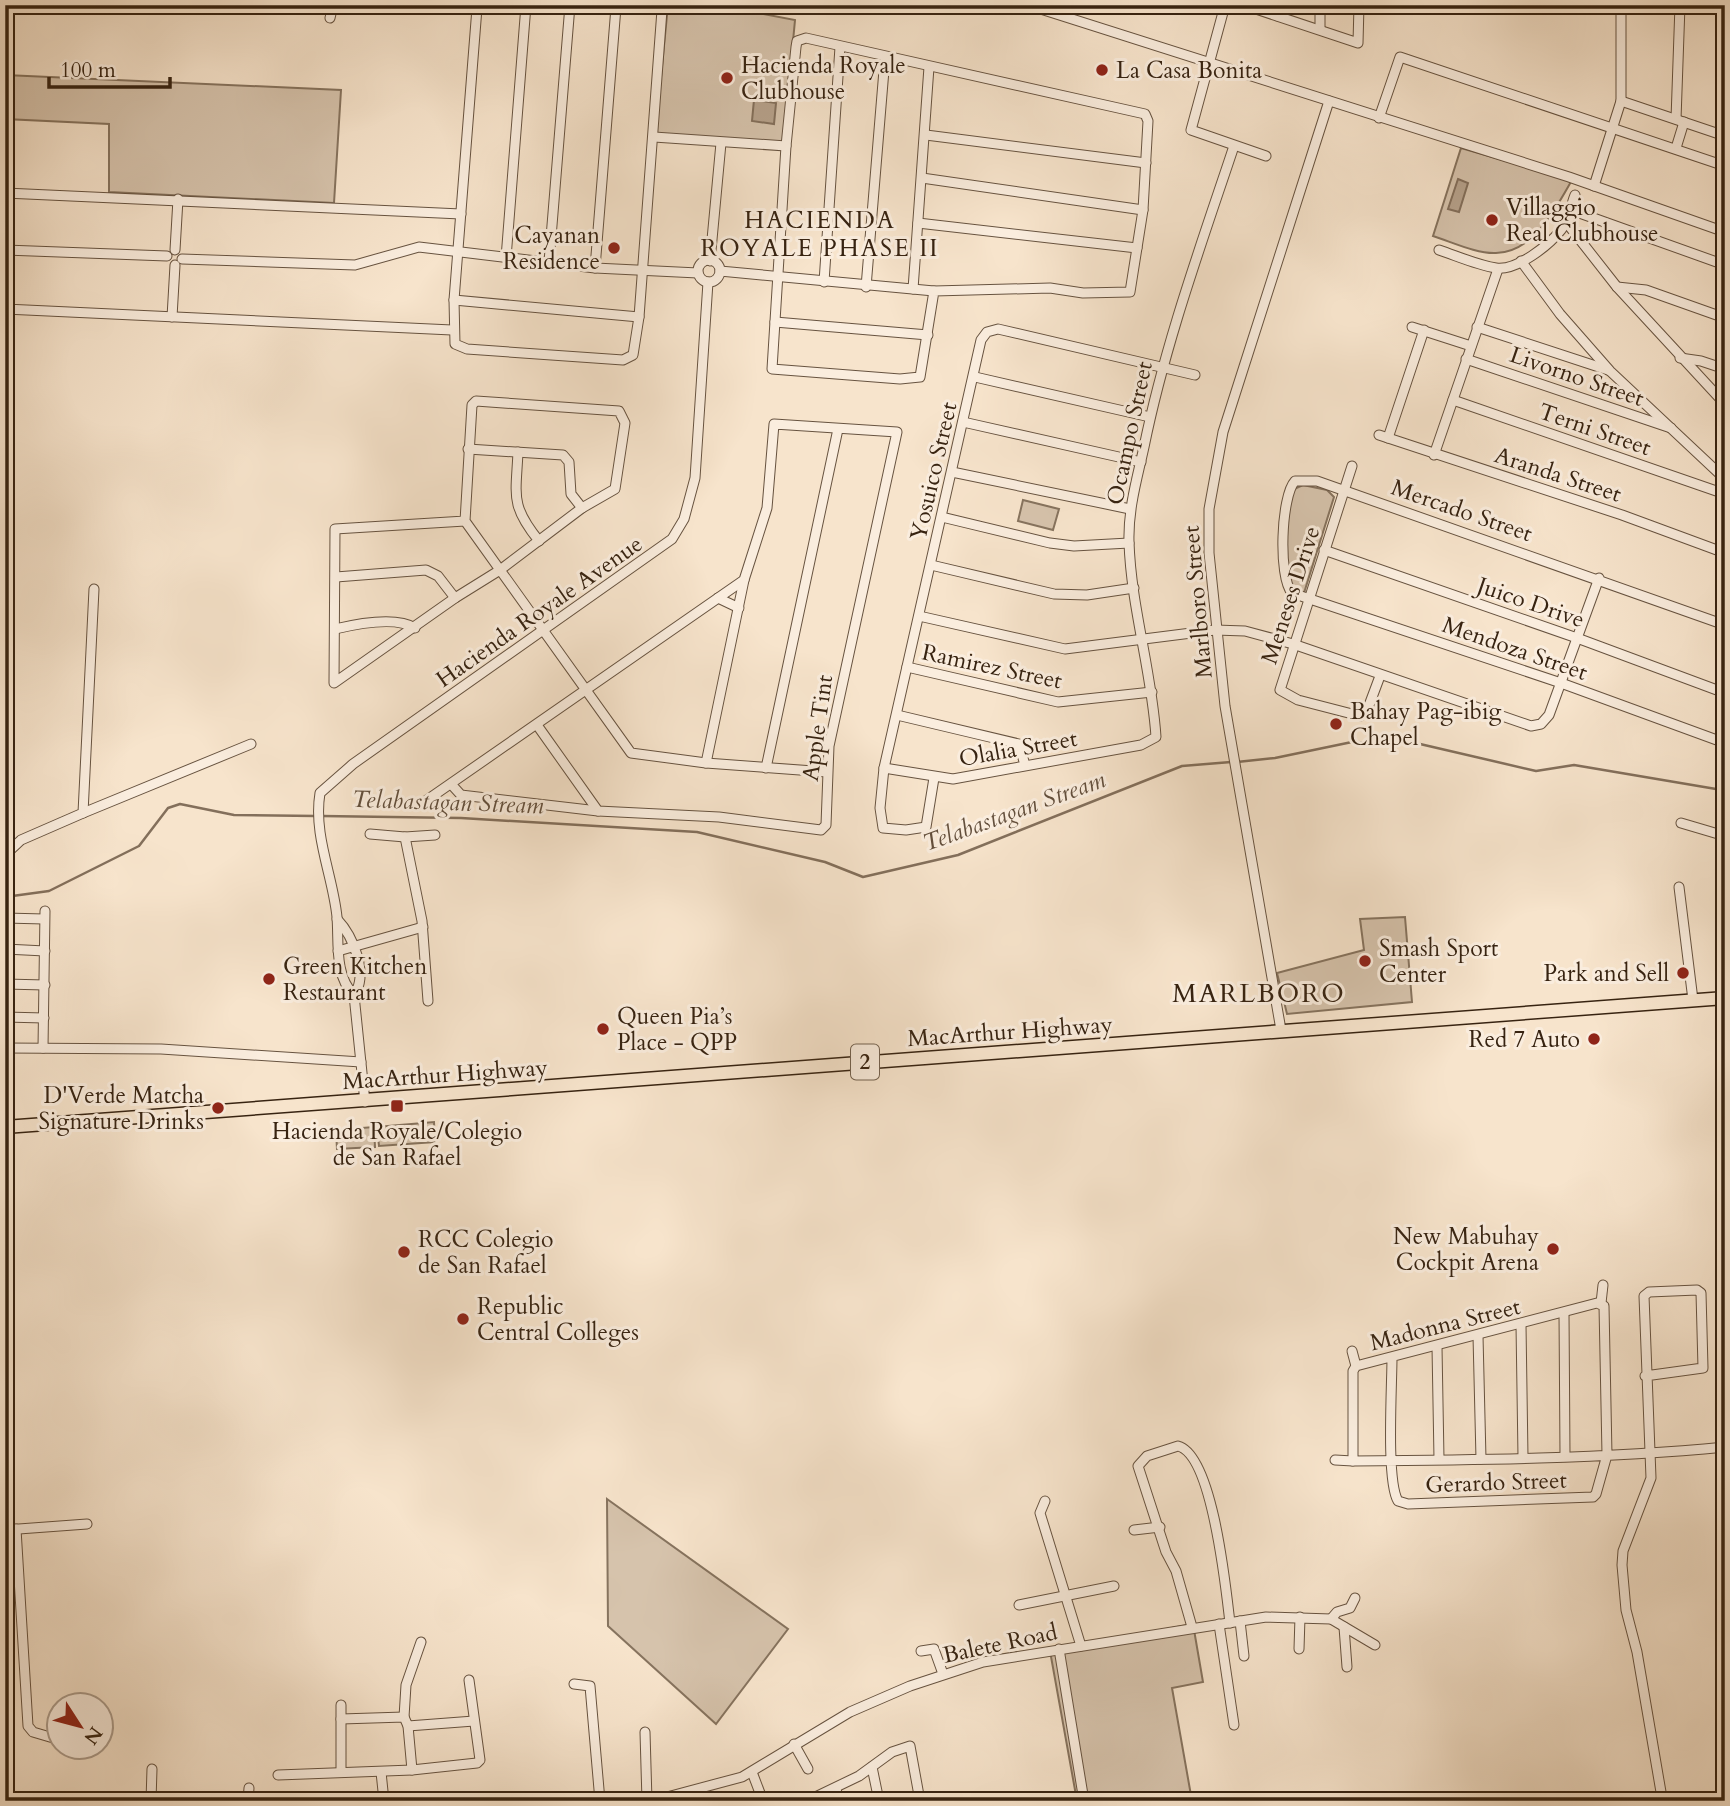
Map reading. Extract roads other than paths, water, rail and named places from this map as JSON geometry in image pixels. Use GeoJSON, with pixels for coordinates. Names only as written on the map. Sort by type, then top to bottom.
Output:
{"type":"FeatureCollection","features":[{"type":"Feature","properties":{"kind":"highway","name":"MacArthur Highway"},"geometry":{"type":"LineString","coordinates":[[5,1127],[1725,998]]}},
{"type":"Feature","properties":{"kind":"street"},"geometry":{"type":"LineString","coordinates":[[330,18],[333,5]]}},
{"type":"Feature","properties":{"kind":"street"},"geometry":{"type":"LineString","coordinates":[[480,5],[477,8],[457,250],[452,330],[455,344],[467,349],[623,360],[633,355],[639,317],[662,9],[657,6],[588,5]]}},
{"type":"Feature","properties":{"kind":"street"},"geometry":{"type":"LineString","coordinates":[[506,258],[526,5]]}},
{"type":"Feature","properties":{"kind":"street"},"geometry":{"type":"LineString","coordinates":[[549,262],[569,5]]}},
{"type":"Feature","properties":{"kind":"street"},"geometry":{"type":"LineString","coordinates":[[1028,5],[1594,186],[1725,232]]}},
{"type":"Feature","properties":{"kind":"street"},"geometry":{"type":"LineString","coordinates":[[1225,5],[1191,130],[1266,156]]}},
{"type":"Feature","properties":{"kind":"street"},"geometry":{"type":"LineString","coordinates":[[1244,5],[1358,43],[1359,5]]}},
{"type":"Feature","properties":{"kind":"street"},"geometry":{"type":"LineString","coordinates":[[1278,5],[1278,16]]}},
{"type":"Feature","properties":{"kind":"street"},"geometry":{"type":"LineString","coordinates":[[1320,5],[1320,29]]}},
{"type":"Feature","properties":{"kind":"street"},"geometry":{"type":"LineString","coordinates":[[1594,186],[1621,101],[1621,5]]}},
{"type":"Feature","properties":{"kind":"street"},"geometry":{"type":"LineString","coordinates":[[1676,148],[1680,121],[1680,5]]}},
{"type":"Feature","properties":{"kind":"street"},"geometry":{"type":"LineString","coordinates":[[595,268],[615,7]]}},
{"type":"Feature","properties":{"kind":"street"},"geometry":{"type":"LineString","coordinates":[[710,261],[720,271],[777,278],[866,287],[934,291],[1050,288],[1126,295],[1130,292],[1143,210],[1148,121],[1145,114],[885,58],[806,38],[797,41],[786,146],[777,278],[775,322],[771,366],[776,371],[900,379],[920,377],[934,291]]}},
{"type":"Feature","properties":{"kind":"street"},"geometry":{"type":"LineString","coordinates":[[824,282],[841,47]]}},
{"type":"Feature","properties":{"kind":"street"},"geometry":{"type":"LineString","coordinates":[[1379,118],[1400,57],[1725,166]]}},
{"type":"Feature","properties":{"kind":"street"},"geometry":{"type":"LineString","coordinates":[[866,287],[885,58]]}},
{"type":"Feature","properties":{"kind":"street"},"geometry":{"type":"LineString","coordinates":[[913,289],[929,67]]}},
{"type":"Feature","properties":{"kind":"street","name":"Marlboro Street"},"geometry":{"type":"LineString","coordinates":[[1281,1030],[1232,755],[1216,629],[1209,523],[1217,457],[1236,387],[1329,101]]}},
{"type":"Feature","properties":{"kind":"street"},"geometry":{"type":"LineString","coordinates":[[1621,101],[1725,136]]}},
{"type":"Feature","properties":{"kind":"street"},"geometry":{"type":"LineString","coordinates":[[926,135],[1146,163]]}},
{"type":"Feature","properties":{"kind":"street"},"geometry":{"type":"LineString","coordinates":[[654,137],[786,146]]}},
{"type":"Feature","properties":{"kind":"street"},"geometry":{"type":"LineString","coordinates":[[710,261],[721,143]]}},
{"type":"Feature","properties":{"kind":"street","name":"Ocampo Street"},"geometry":{"type":"LineString","coordinates":[[1156,737],[1152,692],[1134,588],[1129,543],[1130,509],[1162,366],[1234,146]]}},
{"type":"Feature","properties":{"kind":"street"},"geometry":{"type":"LineString","coordinates":[[922,178],[1143,210]]}},
{"type":"Feature","properties":{"kind":"street"},"geometry":{"type":"LineString","coordinates":[[5,193],[461,214]]}},
{"type":"Feature","properties":{"kind":"street"},"geometry":{"type":"LineString","coordinates":[[1439,250],[1498,269],[1521,261],[1541,248],[1566,222],[1575,195]]}},
{"type":"Feature","properties":{"kind":"street"},"geometry":{"type":"LineString","coordinates":[[178,199],[169,262],[355,265],[419,247],[595,268],[698,273],[708,282],[716,279],[720,271]]}},
{"type":"Feature","properties":{"kind":"street"},"geometry":{"type":"LineString","coordinates":[[1572,210],[1725,265]]}},
{"type":"Feature","properties":{"kind":"street"},"geometry":{"type":"LineString","coordinates":[[1566,222],[1617,287],[1725,404]]}},
{"type":"Feature","properties":{"kind":"street"},"geometry":{"type":"LineString","coordinates":[[918,223],[1137,248]]}},
{"type":"Feature","properties":{"kind":"street"},"geometry":{"type":"LineString","coordinates":[[5,250],[181,252],[172,317]]}},
{"type":"Feature","properties":{"kind":"street"},"geometry":{"type":"LineString","coordinates":[[698,273],[701,264],[710,261]]}},
{"type":"Feature","properties":{"kind":"street"},"geometry":{"type":"LineString","coordinates":[[1521,261],[1560,314],[1610,370],[1725,479]]}},
{"type":"Feature","properties":{"kind":"street"},"geometry":{"type":"LineString","coordinates":[[1434,456],[1498,269]]}},
{"type":"Feature","properties":{"kind":"street","name":"Hacienda Royale Avenue"},"geometry":{"type":"LineString","coordinates":[[354,995],[345,984],[338,951],[337,919],[319,821],[318,802],[323,787],[672,539],[684,519],[695,478],[708,282]]}},
{"type":"Feature","properties":{"kind":"street"},"geometry":{"type":"LineString","coordinates":[[1617,287],[1646,289],[1725,318]]}},
{"type":"Feature","properties":{"kind":"street"},"geometry":{"type":"LineString","coordinates":[[454,300],[639,317]]}},
{"type":"Feature","properties":{"kind":"street"},"geometry":{"type":"LineString","coordinates":[[5,309],[452,330]]}},
{"type":"Feature","properties":{"kind":"street"},"geometry":{"type":"LineString","coordinates":[[775,322],[928,335]]}},
{"type":"Feature","properties":{"kind":"street"},"geometry":{"type":"LineString","coordinates":[[1412,327],[1471,346]]}},
{"type":"Feature","properties":{"kind":"street"},"geometry":{"type":"LineString","coordinates":[[1477,327],[1610,370]]}},
{"type":"Feature","properties":{"kind":"street","name":"Yosuico Street"},"geometry":{"type":"LineString","coordinates":[[934,778],[926,827],[906,830],[883,828],[880,808],[884,768],[975,377],[981,340],[992,329],[1195,375]]}},
{"type":"Feature","properties":{"kind":"street","name":"Aranda Street"},"geometry":{"type":"LineString","coordinates":[[1424,330],[1383,437],[1434,456],[1622,515],[1725,553]]}},
{"type":"Feature","properties":{"kind":"street"},"geometry":{"type":"LineString","coordinates":[[1680,358],[1701,360],[1725,369]]}},
{"type":"Feature","properties":{"kind":"street","name":"Livorno Street"},"geometry":{"type":"LineString","coordinates":[[1466,359],[1676,430]]}},
{"type":"Feature","properties":{"kind":"street"},"geometry":{"type":"LineString","coordinates":[[975,377],[1150,417]]}},
{"type":"Feature","properties":{"kind":"street","name":"Terni Street"},"geometry":{"type":"LineString","coordinates":[[1453,400],[1725,494]]}},
{"type":"Feature","properties":{"kind":"street"},"geometry":{"type":"LineString","coordinates":[[465,521],[336,528],[335,684],[455,598],[500,570],[582,508],[615,489],[618,484],[625,423],[619,411],[476,401],[472,405],[465,521],[500,570],[543,632],[586,692],[631,752],[706,763],[827,772]]}},
{"type":"Feature","properties":{"kind":"street"},"geometry":{"type":"LineString","coordinates":[[963,422],[1141,462]]}},
{"type":"Feature","properties":{"kind":"street"},"geometry":{"type":"LineString","coordinates":[[706,763],[744,580],[767,508],[771,426],[774,424],[838,429],[766,768]]}},
{"type":"Feature","properties":{"kind":"street","name":"Apple Tint"},"geometry":{"type":"LineString","coordinates":[[451,784],[461,796],[598,811],[707,816],[821,830],[827,819],[827,772],[843,677],[899,435],[892,431],[838,429]]}},
{"type":"Feature","properties":{"kind":"street"},"geometry":{"type":"LineString","coordinates":[[468,449],[567,457],[571,494],[582,508]]}},
{"type":"Feature","properties":{"kind":"street"},"geometry":{"type":"LineString","coordinates":[[518,452],[516,501],[520,516],[538,541]]}},
{"type":"Feature","properties":{"kind":"street","name":"Meneses Drive"},"geometry":{"type":"LineString","coordinates":[[1352,466],[1280,687],[1287,696],[1360,716],[1368,708],[1380,676]]}},
{"type":"Feature","properties":{"kind":"street"},"geometry":{"type":"LineString","coordinates":[[951,472],[1130,509]]}},
{"type":"Feature","properties":{"kind":"street","name":"Mercado Street"},"geometry":{"type":"LineString","coordinates":[[1292,593],[1284,578],[1286,498],[1290,486],[1302,479],[1344,490],[1599,578],[1725,625]]}},
{"type":"Feature","properties":{"kind":"street"},"geometry":{"type":"LineString","coordinates":[[942,517],[1050,543],[1074,546],[1129,543]]}},
{"type":"Feature","properties":{"kind":"street","name":"Juico Drive"},"geometry":{"type":"LineString","coordinates":[[1324,550],[1577,638],[1725,694]]}},
{"type":"Feature","properties":{"kind":"street"},"geometry":{"type":"LineString","coordinates":[[931,565],[1054,594],[1087,595],[1134,588]]}},
{"type":"Feature","properties":{"kind":"street"},"geometry":{"type":"LineString","coordinates":[[336,577],[426,570],[439,576],[455,598]]}},
{"type":"Feature","properties":{"kind":"street"},"geometry":{"type":"LineString","coordinates":[[919,616],[1065,649],[1216,629],[1244,631],[1293,644],[1531,726],[1547,719],[1599,578]]}},
{"type":"Feature","properties":{"kind":"street"},"geometry":{"type":"LineString","coordinates":[[427,800],[744,580]]}},
{"type":"Feature","properties":{"kind":"street"},"geometry":{"type":"LineString","coordinates":[[83,813],[94,589]]}},
{"type":"Feature","properties":{"kind":"street","name":"Mendoza Street"},"geometry":{"type":"LineString","coordinates":[[1292,593],[1725,743]]}},
{"type":"Feature","properties":{"kind":"street"},"geometry":{"type":"LineString","coordinates":[[718,598],[739,608]]}},
{"type":"Feature","properties":{"kind":"street"},"geometry":{"type":"LineString","coordinates":[[335,629],[393,623],[408,624],[415,628]]}},
{"type":"Feature","properties":{"kind":"street","name":"Ramirez Street"},"geometry":{"type":"LineString","coordinates":[[907,667],[1058,702],[1152,692]]}},
{"type":"Feature","properties":{"kind":"street"},"geometry":{"type":"LineString","coordinates":[[897,715],[1019,744],[1025,765]]}},
{"type":"Feature","properties":{"kind":"street"},"geometry":{"type":"LineString","coordinates":[[537,725],[598,811]]}},
{"type":"Feature","properties":{"kind":"street","name":"Olalia Street"},"geometry":{"type":"LineString","coordinates":[[884,768],[953,779],[1141,745],[1156,737]]}},
{"type":"Feature","properties":{"kind":"street"},"geometry":{"type":"LineString","coordinates":[[5,855],[21,839],[251,744]]}},
{"type":"Feature","properties":{"kind":"street"},"geometry":{"type":"LineString","coordinates":[[1681,822],[1725,836]]}},
{"type":"Feature","properties":{"kind":"street"},"geometry":{"type":"LineString","coordinates":[[370,834],[405,837],[435,835]]}},
{"type":"Feature","properties":{"kind":"street"},"geometry":{"type":"LineString","coordinates":[[405,837],[423,927],[428,1001]]}},
{"type":"Feature","properties":{"kind":"street"},"geometry":{"type":"LineString","coordinates":[[1679,887],[1693,1000]]}},
{"type":"Feature","properties":{"kind":"street"},"geometry":{"type":"LineString","coordinates":[[5,918],[45,915],[43,1048]]}},
{"type":"Feature","properties":{"kind":"street","name":"Hacienda Royale Avenue"},"geometry":{"type":"LineString","coordinates":[[337,919],[350,936],[361,980],[354,995],[365,1102]]}},
{"type":"Feature","properties":{"kind":"street"},"geometry":{"type":"LineString","coordinates":[[338,951],[423,927]]}},
{"type":"Feature","properties":{"kind":"street"},"geometry":{"type":"LineString","coordinates":[[5,949],[45,951]]}},
{"type":"Feature","properties":{"kind":"street"},"geometry":{"type":"LineString","coordinates":[[5,984],[45,985]]}},
{"type":"Feature","properties":{"kind":"street"},"geometry":{"type":"LineString","coordinates":[[5,1017],[44,1017]]}},
{"type":"Feature","properties":{"kind":"street"},"geometry":{"type":"LineString","coordinates":[[5,1048],[161,1049],[361,1062]]}},
{"type":"Feature","properties":{"kind":"street"},"geometry":{"type":"LineString","coordinates":[[1603,1285],[1599,1303],[1604,1306],[1606,1455]]}},
{"type":"Feature","properties":{"kind":"street"},"geometry":{"type":"LineString","coordinates":[[1644,1376],[1703,1368],[1701,1293],[1697,1290],[1649,1292],[1644,1296],[1644,1376],[1651,1478],[1623,1550],[1626,1609],[1637,1652],[1661,1792],[1658,1801]]}},
{"type":"Feature","properties":{"kind":"street","name":"Madonna Street"},"geometry":{"type":"LineString","coordinates":[[1353,1461],[1353,1371],[1356,1366],[1599,1303]]}},
{"type":"Feature","properties":{"kind":"street"},"geometry":{"type":"LineString","coordinates":[[1564,1313],[1565,1455]]}},
{"type":"Feature","properties":{"kind":"street"},"geometry":{"type":"LineString","coordinates":[[1521,1325],[1523,1457]]}},
{"type":"Feature","properties":{"kind":"street"},"geometry":{"type":"LineString","coordinates":[[1478,1336],[1481,1459]]}},
{"type":"Feature","properties":{"kind":"street"},"geometry":{"type":"LineString","coordinates":[[1437,1347],[1439,1459]]}},
{"type":"Feature","properties":{"kind":"street"},"geometry":{"type":"LineString","coordinates":[[1352,1351],[1356,1366]]}},
{"type":"Feature","properties":{"kind":"street"},"geometry":{"type":"LineString","coordinates":[[1392,1358],[1393,1460]]}},
{"type":"Feature","properties":{"kind":"street"},"geometry":{"type":"LineString","coordinates":[[1192,1627],[1138,1466],[1140,1461],[1157,1451],[1182,1446],[1192,1456],[1206,1487],[1221,1552],[1234,1725]]}},
{"type":"Feature","properties":{"kind":"street"},"geometry":{"type":"LineString","coordinates":[[1335,1460],[1648,1454],[1725,1447]]}},
{"type":"Feature","properties":{"kind":"street","name":"Gerardo Street"},"geometry":{"type":"LineString","coordinates":[[1393,1460],[1395,1496],[1398,1501],[1408,1504],[1592,1497],[1600,1487],[1606,1455]]}},
{"type":"Feature","properties":{"kind":"street"},"geometry":{"type":"LineString","coordinates":[[1045,1501],[1040,1513],[1081,1646]]}},
{"type":"Feature","properties":{"kind":"street"},"geometry":{"type":"LineString","coordinates":[[46,1736],[33,1732],[28,1726],[10,1530],[87,1524]]}},
{"type":"Feature","properties":{"kind":"street"},"geometry":{"type":"LineString","coordinates":[[1134,1530],[1160,1527]]}},
{"type":"Feature","properties":{"kind":"street"},"geometry":{"type":"LineString","coordinates":[[1019,1605],[1114,1586]]}},
{"type":"Feature","properties":{"kind":"street"},"geometry":{"type":"LineString","coordinates":[[1331,1619],[1337,1612],[1350,1608],[1355,1598]]}},
{"type":"Feature","properties":{"kind":"street"},"geometry":{"type":"LineString","coordinates":[[1299,1649],[1300,1617]]}},
{"type":"Feature","properties":{"kind":"street","name":"Balete Road"},"geometry":{"type":"LineString","coordinates":[[650,1801],[720,1785],[752,1772],[850,1712],[943,1674],[983,1662],[1192,1627],[1300,1617],[1331,1619],[1375,1645]]}},
{"type":"Feature","properties":{"kind":"street"},"geometry":{"type":"LineString","coordinates":[[1240,1621],[1244,1656]]}},
{"type":"Feature","properties":{"kind":"street"},"geometry":{"type":"LineString","coordinates":[[1344,1627],[1347,1667]]}},
{"type":"Feature","properties":{"kind":"street"},"geometry":{"type":"LineString","coordinates":[[412,1770],[406,1722],[406,1685],[421,1642]]}},
{"type":"Feature","properties":{"kind":"street"},"geometry":{"type":"LineString","coordinates":[[921,1651],[934,1649],[943,1674]]}},
{"type":"Feature","properties":{"kind":"street"},"geometry":{"type":"LineString","coordinates":[[1059,1649],[1084,1801]]}},
{"type":"Feature","properties":{"kind":"street"},"geometry":{"type":"LineString","coordinates":[[278,1775],[412,1770],[479,1762],[469,1680]]}},
{"type":"Feature","properties":{"kind":"street"},"geometry":{"type":"LineString","coordinates":[[574,1685],[590,1686],[600,1801]]}},
{"type":"Feature","properties":{"kind":"street"},"geometry":{"type":"LineString","coordinates":[[341,1705],[341,1772]]}},
{"type":"Feature","properties":{"kind":"street"},"geometry":{"type":"LineString","coordinates":[[341,1719],[474,1721]]}},
{"type":"Feature","properties":{"kind":"street"},"geometry":{"type":"LineString","coordinates":[[645,1732],[650,1801]]}},
{"type":"Feature","properties":{"kind":"street"},"geometry":{"type":"LineString","coordinates":[[794,1744],[808,1769]]}},
{"type":"Feature","properties":{"kind":"street"},"geometry":{"type":"LineString","coordinates":[[808,1801],[836,1788],[892,1752],[910,1746],[920,1801]]}},
{"type":"Feature","properties":{"kind":"street"},"geometry":{"type":"LineString","coordinates":[[872,1767],[879,1801]]}},
{"type":"Feature","properties":{"kind":"street"},"geometry":{"type":"LineString","coordinates":[[150,1801],[152,1769]]}},
{"type":"Feature","properties":{"kind":"street"},"geometry":{"type":"LineString","coordinates":[[381,1772],[384,1801]]}},
{"type":"Feature","properties":{"kind":"street"},"geometry":{"type":"LineString","coordinates":[[752,1772],[763,1801]]}},
{"type":"Feature","properties":{"kind":"street"},"geometry":{"type":"LineString","coordinates":[[248,1801],[249,1788]]}},
{"type":"Feature","properties":{"kind":"street"},"geometry":{"type":"LineString","coordinates":[[836,1788],[838,1801]]}},
{"type":"Feature","properties":{"kind":"waterway","name":"Telabastagan Stream"},"geometry":{"type":"LineString","coordinates":[[1237,762],[1275,758],[1352,742],[1420,744],[1536,771],[1574,765],[1716,789],[1725,782]]}},
{"type":"Feature","properties":{"kind":"waterway","name":"Telabastagan Stream"},"geometry":{"type":"LineString","coordinates":[[322,816],[461,818],[697,832],[825,862],[863,877],[958,855],[1182,766],[1231,762]]}},
{"type":"Feature","properties":{"kind":"waterway","name":"Telabastagan Stream"},"geometry":{"type":"LineString","coordinates":[[5,897],[49,891],[139,846],[168,808],[180,804],[234,815],[316,816]]}},
{"type":"Feature","properties":{"kind":"waterway"},"geometry":{"type":"LineString","coordinates":[[5,1781],[9,1782]]}},
{"type":"Feature","properties":{"kind":"place","name":"La Casa Bonita"},"geometry":{"type":"Point","coordinates":[1102,70]}},
{"type":"Feature","properties":{"kind":"place","name":"Hacienda Royale Clubhouse"},"geometry":{"type":"Point","coordinates":[727,78]}},
{"type":"Feature","properties":{"kind":"place","name":"Villaggio Real Clubhouse"},"geometry":{"type":"Point","coordinates":[1492,220]}},
{"type":"Feature","properties":{"kind":"place","name":"Cayanan Residence"},"geometry":{"type":"Point","coordinates":[614,248]}},
{"type":"Feature","properties":{"kind":"place","name":"Bahay Pag-ibig Chapel"},"geometry":{"type":"Point","coordinates":[1336,724]}},
{"type":"Feature","properties":{"kind":"place","name":"Smash Sport Center"},"geometry":{"type":"Point","coordinates":[1365,961]}},
{"type":"Feature","properties":{"kind":"place","name":"Park and Sell"},"geometry":{"type":"Point","coordinates":[1683,973]}},
{"type":"Feature","properties":{"kind":"place","name":"Green Kitchen Restaurant"},"geometry":{"type":"Point","coordinates":[269,979]}},
{"type":"Feature","properties":{"kind":"place","name":"Queen Pia’s Place - QPP"},"geometry":{"type":"Point","coordinates":[603,1029]}},
{"type":"Feature","properties":{"kind":"place","name":"Red 7 Auto"},"geometry":{"type":"Point","coordinates":[1594,1039]}},
{"type":"Feature","properties":{"kind":"place","name":"Hacienda Royale/Colegio de San Rafael"},"geometry":{"type":"Point","coordinates":[397,1106]}},
{"type":"Feature","properties":{"kind":"place","name":"D'Verde Matcha Signature Drinks"},"geometry":{"type":"Point","coordinates":[218,1108]}},
{"type":"Feature","properties":{"kind":"place","name":"New Mabuhay Cockpit Arena"},"geometry":{"type":"Point","coordinates":[1553,1249]}},
{"type":"Feature","properties":{"kind":"place","name":"RCC Colegio de San Rafael"},"geometry":{"type":"Point","coordinates":[404,1252]}},
{"type":"Feature","properties":{"kind":"place","name":"Republic Central Colleges"},"geometry":{"type":"Point","coordinates":[463,1319]}},
{"type":"Feature","properties":{"kind":"district","name":"HACIENDA ROYALE PHASE II"},"geometry":{"type":"Point","coordinates":[820,234]}},
{"type":"Feature","properties":{"kind":"district","name":"MARLBORO"},"geometry":{"type":"Point","coordinates":[1259,993]}}]}
